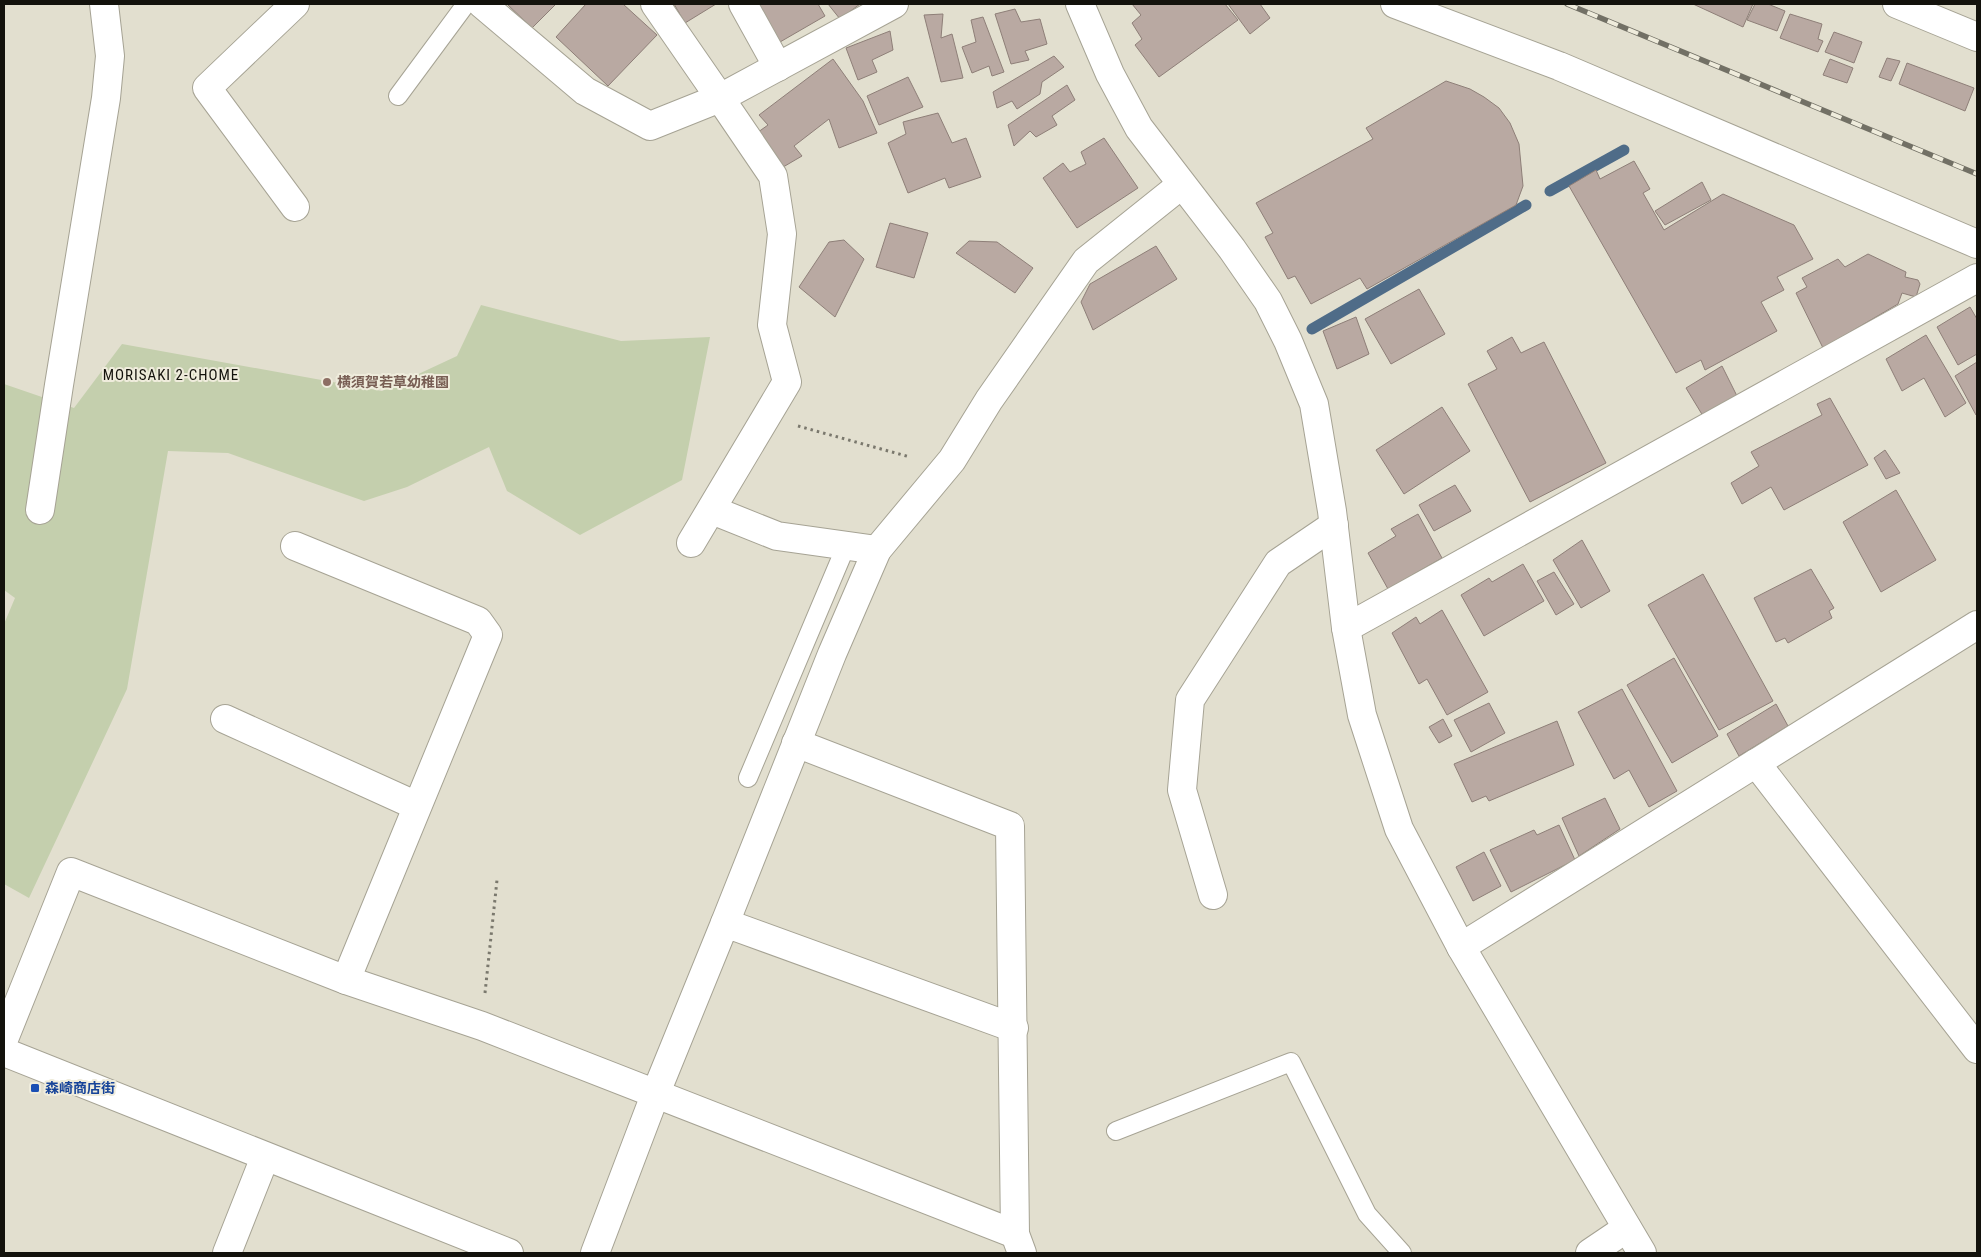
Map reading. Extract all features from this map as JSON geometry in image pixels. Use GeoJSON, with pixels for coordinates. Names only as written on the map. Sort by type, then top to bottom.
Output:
{"type":"FeatureCollection","features":[{"type":"Feature","properties":{"kind":"street"},"geometry":{"type":"LineString","coordinates":[[40,510],[106,98],[110,56],[104,4]]}},
{"type":"Feature","properties":{"kind":"street"},"geometry":{"type":"LineString","coordinates":[[295,4],[208,88],[295,207]]}},
{"type":"Feature","properties":{"kind":"street"},"geometry":{"type":"LineString","coordinates":[[482,4],[585,91],[650,126],[720,98],[894,4]]}},
{"type":"Feature","properties":{"kind":"street"},"geometry":{"type":"LineString","coordinates":[[655,4],[773,176],[782,234],[772,325],[787,382],[691,543]]}},
{"type":"Feature","properties":{"kind":"street"},"geometry":{"type":"LineString","coordinates":[[743,4],[778,67]]}},
{"type":"Feature","properties":{"kind":"street"},"geometry":{"type":"LineString","coordinates":[[1080,4],[1110,74],[1139,128],[1232,249],[1268,301],[1288,341],[1314,404],[1334,525],[1346,628],[1362,715],[1399,829],[1461,947],[1642,1253]]}},
{"type":"Feature","properties":{"kind":"street"},"geometry":{"type":"LineString","coordinates":[[1394,4],[1559,66],[1977,244]]}},
{"type":"Feature","properties":{"kind":"street"},"geometry":{"type":"LineString","coordinates":[[1897,4],[1942,12],[1977,37]]}},
{"type":"Feature","properties":{"kind":"street"},"geometry":{"type":"LineString","coordinates":[[595,1253],[655,1095],[796,743],[877,550],[952,460],[989,400],[1086,261],[1182,186]]}},
{"type":"Feature","properties":{"kind":"street"},"geometry":{"type":"LineString","coordinates":[[1346,628],[1977,278]]}},
{"type":"Feature","properties":{"kind":"street"},"geometry":{"type":"LineString","coordinates":[[712,510],[777,536],[877,550]]}},
{"type":"Feature","properties":{"kind":"street"},"geometry":{"type":"LineString","coordinates":[[1212,895],[1182,790],[1190,700],[1278,563],[1334,525]]}},
{"type":"Feature","properties":{"kind":"street"},"geometry":{"type":"LineString","coordinates":[[295,546],[478,621],[488,635],[346,980]]}},
{"type":"Feature","properties":{"kind":"street"},"geometry":{"type":"LineString","coordinates":[[1461,947],[1977,626]]}},
{"type":"Feature","properties":{"kind":"street"},"geometry":{"type":"LineString","coordinates":[[225,719],[417,806]]}},
{"type":"Feature","properties":{"kind":"street"},"geometry":{"type":"LineString","coordinates":[[4,1039],[71,872],[346,980],[482,1026],[1019,1244],[1010,826],[796,743]]}},
{"type":"Feature","properties":{"kind":"street"},"geometry":{"type":"LineString","coordinates":[[1756,763],[1977,1049]]}},
{"type":"Feature","properties":{"kind":"street"},"geometry":{"type":"LineString","coordinates":[[725,923],[1014,1028]]}},
{"type":"Feature","properties":{"kind":"street"},"geometry":{"type":"LineString","coordinates":[[4,1052],[509,1253]]}},
{"type":"Feature","properties":{"kind":"street"},"geometry":{"type":"LineString","coordinates":[[226,1253],[265,1157]]}},
{"type":"Feature","properties":{"kind":"street"},"geometry":{"type":"LineString","coordinates":[[1590,1253],[1627,1228]]}},
{"type":"Feature","properties":{"kind":"lane"},"geometry":{"type":"LineString","coordinates":[[398,96],[466,4]]}},
{"type":"Feature","properties":{"kind":"lane"},"geometry":{"type":"LineString","coordinates":[[748,778],[846,546]]}},
{"type":"Feature","properties":{"kind":"lane"},"geometry":{"type":"LineString","coordinates":[[1116,1131],[1291,1062],[1367,1214],[1402,1253]]}},
{"type":"Feature","properties":{"kind":"path"},"geometry":{"type":"LineString","coordinates":[[771,410],[781,421],[917,459]]}},
{"type":"Feature","properties":{"kind":"path"},"geometry":{"type":"LineString","coordinates":[[482,1026],[497,880]]}},
{"type":"Feature","properties":{"kind":"green space"},"geometry":{"type":"Polygon","coordinates":[[[481,305],[621,341],[710,337],[682,480],[580,535],[507,491],[489,447],[407,487],[364,501],[228,453],[168,451],[127,689],[29,898],[4,884],[4,624],[15,598],[4,590],[4,384],[74,408],[122,344],[382,391],[457,356],[481,305]]]}},
{"type":"Feature","properties":{"kind":"building"},"geometry":{"type":"Polygon","coordinates":[[[507,4],[556,4],[532,28],[507,4]]]}},
{"type":"Feature","properties":{"kind":"building"},"geometry":{"type":"Polygon","coordinates":[[[586,4],[623,4],[657,35],[608,86],[556,37],[586,4]]]}},
{"type":"Feature","properties":{"kind":"building"},"geometry":{"type":"Polygon","coordinates":[[[674,4],[716,4],[685,23],[674,4]]]}},
{"type":"Feature","properties":{"kind":"building"},"geometry":{"type":"Polygon","coordinates":[[[758,4],[818,4],[825,16],[780,42],[758,4]]]}},
{"type":"Feature","properties":{"kind":"building"},"geometry":{"type":"Polygon","coordinates":[[[828,4],[860,4],[840,19],[828,4]]]}},
{"type":"Feature","properties":{"kind":"building"},"geometry":{"type":"Polygon","coordinates":[[[1132,4],[1225,4],[1238,20],[1159,77],[1135,45],[1142,39],[1132,23],[1141,15],[1132,4]]]}},
{"type":"Feature","properties":{"kind":"building"},"geometry":{"type":"Polygon","coordinates":[[[1228,4],[1260,4],[1270,18],[1250,34],[1228,4]]]}},
{"type":"Feature","properties":{"kind":"building"},"geometry":{"type":"Polygon","coordinates":[[[1693,4],[1753,4],[1743,27],[1693,4]]]}},
{"type":"Feature","properties":{"kind":"building"},"geometry":{"type":"Polygon","coordinates":[[[1755,4],[1768,4],[1785,11],[1777,31],[1747,20],[1755,4]]]}},
{"type":"Feature","properties":{"kind":"building"},"geometry":{"type":"Polygon","coordinates":[[[1015,9],[1021,22],[1040,19],[1047,44],[1025,51],[1029,60],[1011,64],[995,14],[1015,9]]]}},
{"type":"Feature","properties":{"kind":"building"},"geometry":{"type":"Polygon","coordinates":[[[943,14],[941,38],[952,34],[963,78],[941,82],[924,15],[943,14]]]}},
{"type":"Feature","properties":{"kind":"building"},"geometry":{"type":"Polygon","coordinates":[[[1790,14],[1822,24],[1818,39],[1823,41],[1818,52],[1780,38],[1790,14]]]}},
{"type":"Feature","properties":{"kind":"building"},"geometry":{"type":"Polygon","coordinates":[[[983,17],[1004,72],[992,76],[989,66],[972,73],[962,47],[976,42],[971,20],[983,17]]]}},
{"type":"Feature","properties":{"kind":"building"},"geometry":{"type":"Polygon","coordinates":[[[890,31],[893,50],[872,60],[877,72],[858,80],[846,48],[890,31]]]}},
{"type":"Feature","properties":{"kind":"building"},"geometry":{"type":"Polygon","coordinates":[[[1834,32],[1862,42],[1854,63],[1825,52],[1834,32]]]}},
{"type":"Feature","properties":{"kind":"building"},"geometry":{"type":"Polygon","coordinates":[[[1054,56],[1064,67],[1042,82],[1040,94],[1017,109],[1012,101],[997,108],[993,92],[1054,56]]]}},
{"type":"Feature","properties":{"kind":"building"},"geometry":{"type":"Polygon","coordinates":[[[1887,58],[1900,61],[1891,81],[1879,77],[1887,58]]]}},
{"type":"Feature","properties":{"kind":"building"},"geometry":{"type":"Polygon","coordinates":[[[833,59],[863,101],[877,133],[839,148],[829,119],[794,146],[802,156],[778,170],[754,135],[768,125],[759,115],[833,59]]]}},
{"type":"Feature","properties":{"kind":"building"},"geometry":{"type":"Polygon","coordinates":[[[1830,59],[1853,68],[1847,83],[1823,75],[1830,59]]]}},
{"type":"Feature","properties":{"kind":"building"},"geometry":{"type":"Polygon","coordinates":[[[1907,63],[1974,88],[1965,111],[1899,84],[1907,63]]]}},
{"type":"Feature","properties":{"kind":"building"},"geometry":{"type":"Polygon","coordinates":[[[908,77],[923,107],[879,125],[867,96],[908,77]]]}},
{"type":"Feature","properties":{"kind":"building"},"geometry":{"type":"Polygon","coordinates":[[[1446,81],[1470,89],[1484,97],[1499,108],[1510,123],[1519,144],[1523,186],[1516,205],[1367,289],[1360,278],[1311,304],[1295,276],[1288,279],[1265,237],[1273,233],[1256,203],[1373,139],[1366,128],[1446,81]]]}},
{"type":"Feature","properties":{"kind":"building"},"geometry":{"type":"Polygon","coordinates":[[[1067,85],[1075,100],[1052,116],[1057,125],[1036,137],[1030,131],[1014,146],[1008,125],[1067,85]]]}},
{"type":"Feature","properties":{"kind":"building"},"geometry":{"type":"Polygon","coordinates":[[[938,113],[952,143],[966,138],[981,177],[949,188],[945,178],[908,193],[888,143],[906,134],[903,122],[938,113]]]}},
{"type":"Feature","properties":{"kind":"building"},"geometry":{"type":"Polygon","coordinates":[[[1104,138],[1138,188],[1077,228],[1043,178],[1063,163],[1070,172],[1086,164],[1081,152],[1104,138]]]}},
{"type":"Feature","properties":{"kind":"building"},"geometry":{"type":"Polygon","coordinates":[[[1634,161],[1650,189],[1643,193],[1664,230],[1723,194],[1794,225],[1813,259],[1777,277],[1784,290],[1761,302],[1777,331],[1705,370],[1701,360],[1676,373],[1569,186],[1596,170],[1600,179],[1634,161]]]}},
{"type":"Feature","properties":{"kind":"building"},"geometry":{"type":"Polygon","coordinates":[[[1702,182],[1711,200],[1665,225],[1655,211],[1702,182]]]}},
{"type":"Feature","properties":{"kind":"building"},"geometry":{"type":"Polygon","coordinates":[[[890,223],[928,233],[914,278],[876,267],[890,223]]]}},
{"type":"Feature","properties":{"kind":"building"},"geometry":{"type":"Polygon","coordinates":[[[844,240],[864,259],[835,317],[799,287],[829,242],[844,240]]]}},
{"type":"Feature","properties":{"kind":"building"},"geometry":{"type":"Polygon","coordinates":[[[969,241],[997,242],[1033,268],[1015,293],[956,253],[969,241]]]}},
{"type":"Feature","properties":{"kind":"building"},"geometry":{"type":"Polygon","coordinates":[[[1156,246],[1177,279],[1093,330],[1081,302],[1090,284],[1156,246]]]}},
{"type":"Feature","properties":{"kind":"building"},"geometry":{"type":"Polygon","coordinates":[[[1868,254],[1906,272],[1905,277],[1918,280],[1920,284],[1916,297],[1902,293],[1898,304],[1823,348],[1796,293],[1807,287],[1802,278],[1838,259],[1845,267],[1868,254]]]}},
{"type":"Feature","properties":{"kind":"building"},"geometry":{"type":"Polygon","coordinates":[[[1419,289],[1445,334],[1391,364],[1365,319],[1419,289]]]}},
{"type":"Feature","properties":{"kind":"building"},"geometry":{"type":"Polygon","coordinates":[[[1970,307],[1977,319],[1977,354],[1958,365],[1937,327],[1970,307]]]}},
{"type":"Feature","properties":{"kind":"building"},"geometry":{"type":"Polygon","coordinates":[[[1356,317],[1369,354],[1337,369],[1323,331],[1356,317]]]}},
{"type":"Feature","properties":{"kind":"building"},"geometry":{"type":"Polygon","coordinates":[[[1926,335],[1966,403],[1945,417],[1924,378],[1902,391],[1886,359],[1926,335]]]}},
{"type":"Feature","properties":{"kind":"building"},"geometry":{"type":"Polygon","coordinates":[[[1512,337],[1521,353],[1544,342],[1606,463],[1530,502],[1468,384],[1497,369],[1487,351],[1512,337]]]}},
{"type":"Feature","properties":{"kind":"building"},"geometry":{"type":"Polygon","coordinates":[[[1977,362],[1977,414],[1976,415],[1955,376],[1977,362]]]}},
{"type":"Feature","properties":{"kind":"building"},"geometry":{"type":"Polygon","coordinates":[[[1722,366],[1738,398],[1703,416],[1686,388],[1722,366]]]}},
{"type":"Feature","properties":{"kind":"building"},"geometry":{"type":"Polygon","coordinates":[[[1830,398],[1868,465],[1784,510],[1771,487],[1742,504],[1731,483],[1759,466],[1751,452],[1822,415],[1817,404],[1830,398]]]}},
{"type":"Feature","properties":{"kind":"building"},"geometry":{"type":"Polygon","coordinates":[[[1442,407],[1470,451],[1404,494],[1376,450],[1442,407]]]}},
{"type":"Feature","properties":{"kind":"building"},"geometry":{"type":"Polygon","coordinates":[[[1885,450],[1900,473],[1886,479],[1874,458],[1885,450]]]}},
{"type":"Feature","properties":{"kind":"building"},"geometry":{"type":"Polygon","coordinates":[[[1455,485],[1471,511],[1434,531],[1419,505],[1455,485]]]}},
{"type":"Feature","properties":{"kind":"building"},"geometry":{"type":"Polygon","coordinates":[[[1896,490],[1936,560],[1881,592],[1843,522],[1896,490]]]}},
{"type":"Feature","properties":{"kind":"building"},"geometry":{"type":"Polygon","coordinates":[[[1418,514],[1442,558],[1388,589],[1368,553],[1396,536],[1391,529],[1418,514]]]}},
{"type":"Feature","properties":{"kind":"building"},"geometry":{"type":"Polygon","coordinates":[[[1582,540],[1610,591],[1581,608],[1553,560],[1582,540]]]}},
{"type":"Feature","properties":{"kind":"building"},"geometry":{"type":"Polygon","coordinates":[[[1523,564],[1544,601],[1484,636],[1461,595],[1489,578],[1492,582],[1523,564]]]}},
{"type":"Feature","properties":{"kind":"building"},"geometry":{"type":"Polygon","coordinates":[[[1811,569],[1834,608],[1829,611],[1832,618],[1788,643],[1785,638],[1776,642],[1754,598],[1811,569]]]}},
{"type":"Feature","properties":{"kind":"building"},"geometry":{"type":"Polygon","coordinates":[[[1554,572],[1574,604],[1556,615],[1537,581],[1554,572]]]}},
{"type":"Feature","properties":{"kind":"building"},"geometry":{"type":"Polygon","coordinates":[[[1703,574],[1773,701],[1719,730],[1648,605],[1703,574]]]}},
{"type":"Feature","properties":{"kind":"building"},"geometry":{"type":"Polygon","coordinates":[[[1442,610],[1488,692],[1447,715],[1427,679],[1419,684],[1392,633],[1416,617],[1420,624],[1442,610]]]}},
{"type":"Feature","properties":{"kind":"building"},"geometry":{"type":"Polygon","coordinates":[[[1674,658],[1718,736],[1672,763],[1627,685],[1674,658]]]}},
{"type":"Feature","properties":{"kind":"building"},"geometry":{"type":"Polygon","coordinates":[[[1622,689],[1677,791],[1649,807],[1629,770],[1614,779],[1578,712],[1622,689]]]}},
{"type":"Feature","properties":{"kind":"building"},"geometry":{"type":"Polygon","coordinates":[[[1489,703],[1505,733],[1471,752],[1454,720],[1489,703]]]}},
{"type":"Feature","properties":{"kind":"building"},"geometry":{"type":"Polygon","coordinates":[[[1776,704],[1788,726],[1739,756],[1727,734],[1776,704]]]}},
{"type":"Feature","properties":{"kind":"building"},"geometry":{"type":"Polygon","coordinates":[[[1443,719],[1452,736],[1439,743],[1429,727],[1443,719]]]}},
{"type":"Feature","properties":{"kind":"building"},"geometry":{"type":"Polygon","coordinates":[[[1557,721],[1574,765],[1489,801],[1486,796],[1472,802],[1454,764],[1557,721]]]}},
{"type":"Feature","properties":{"kind":"building"},"geometry":{"type":"Polygon","coordinates":[[[1605,798],[1620,829],[1579,856],[1562,818],[1605,798]]]}},
{"type":"Feature","properties":{"kind":"building"},"geometry":{"type":"Polygon","coordinates":[[[1559,825],[1575,860],[1511,892],[1490,850],[1534,830],[1537,835],[1559,825]]]}},
{"type":"Feature","properties":{"kind":"building"},"geometry":{"type":"Polygon","coordinates":[[[1484,852],[1501,886],[1473,901],[1456,867],[1484,852]]]}},
{"type":"Feature","properties":{"kind":"waterway"},"geometry":{"type":"LineString","coordinates":[[1550,191],[1624,150]]}},
{"type":"Feature","properties":{"kind":"waterway"},"geometry":{"type":"LineString","coordinates":[[1312,329],[1526,205]]}},
{"type":"Feature","properties":{"kind":"railway"},"geometry":{"type":"LineString","coordinates":[[1567,4],[1977,174]]}},
{"type":"Feature","properties":{"kind":"place","name":"横須賀若草幼稚園"},"geometry":{"type":"Point","coordinates":[327,382]}},
{"type":"Feature","properties":{"kind":"place","name":"森崎商店街"},"geometry":{"type":"Point","coordinates":[35,1088]}},
{"type":"Feature","properties":{"kind":"district","name":"MORISAKI 2-CHOME"},"geometry":{"type":"Point","coordinates":[171,375]}}]}
